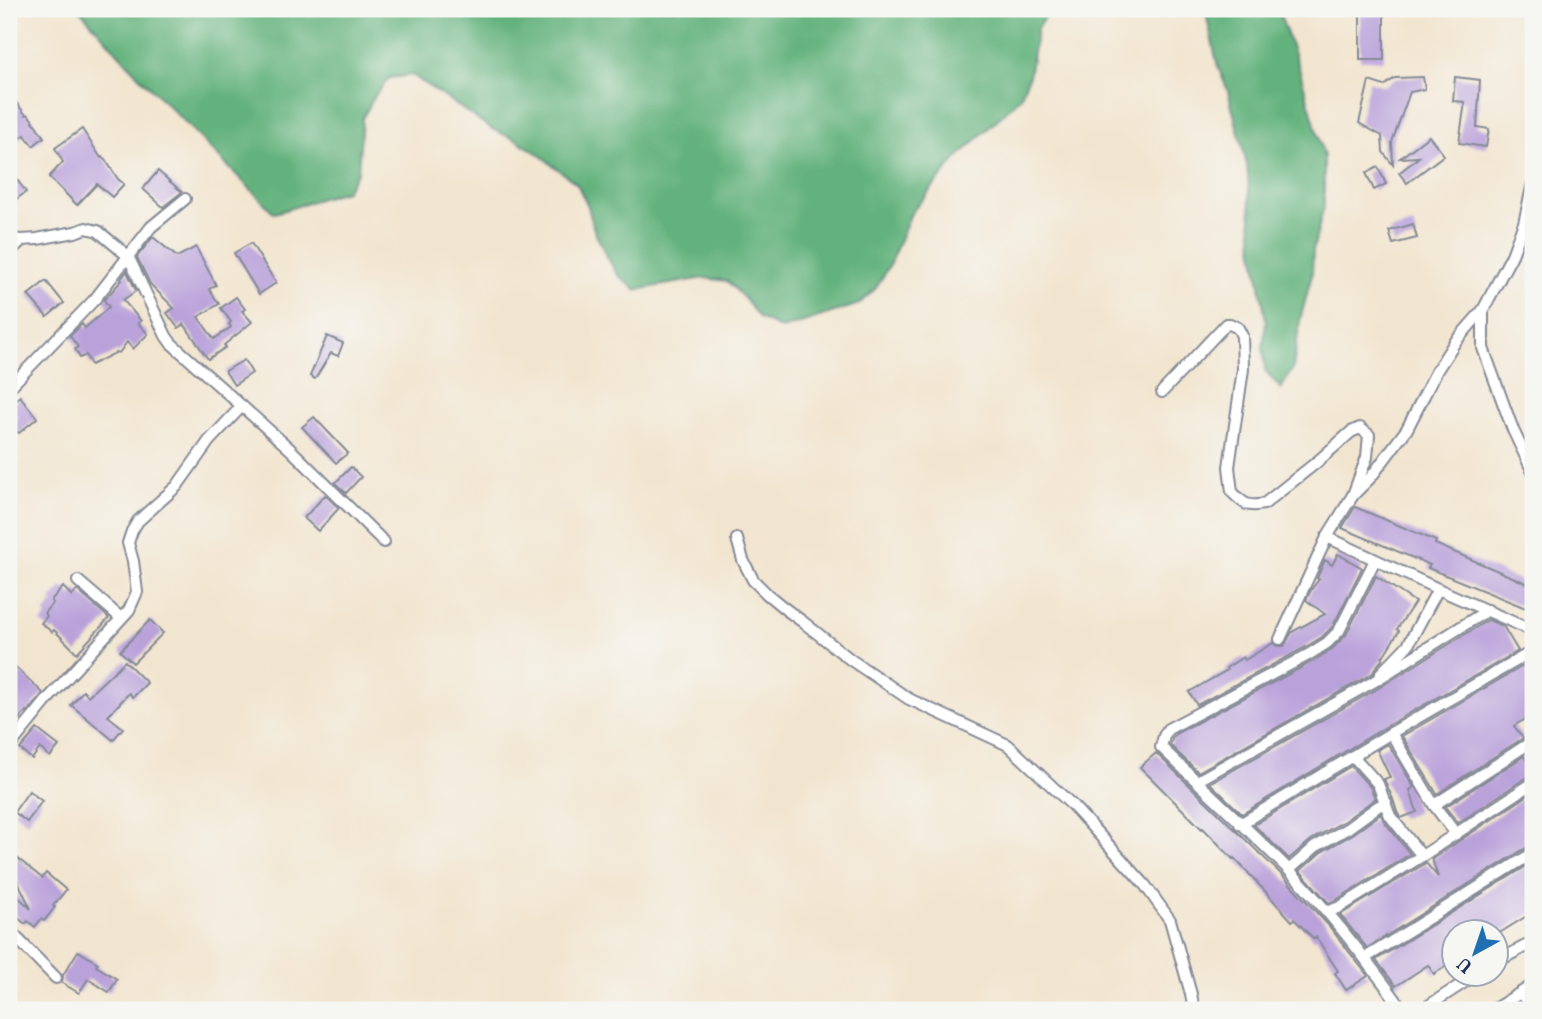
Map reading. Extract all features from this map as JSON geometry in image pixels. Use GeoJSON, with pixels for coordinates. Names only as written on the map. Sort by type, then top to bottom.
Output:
{"type":"FeatureCollection","features":[{"type":"Feature","properties":{"kind":"street"},"geometry":{"type":"LineString","coordinates":[[1353,495],[1371,477],[1407,429],[1449,351],[1483,310],[1513,255],[1533,183]]}},
{"type":"Feature","properties":{"kind":"street"},"geometry":{"type":"LineString","coordinates":[[9,388],[95,299],[151,227],[185,199]]}},
{"type":"Feature","properties":{"kind":"street"},"geometry":{"type":"LineString","coordinates":[[9,239],[22,240],[86,228],[98,231],[128,256],[171,343],[290,449],[384,542]]}},
{"type":"Feature","properties":{"kind":"street"},"geometry":{"type":"LineString","coordinates":[[9,252],[22,240]]}},
{"type":"Feature","properties":{"kind":"street"},"geometry":{"type":"LineString","coordinates":[[1483,310],[1483,348],[1513,430],[1533,472]]}},
{"type":"Feature","properties":{"kind":"street"},"geometry":{"type":"LineString","coordinates":[[1162,392],[1226,324],[1238,328],[1242,336],[1243,369],[1229,467],[1232,492],[1245,504],[1254,506],[1264,504],[1351,432],[1360,428],[1369,435],[1367,457],[1353,495],[1327,537],[1280,639]]}},
{"type":"Feature","properties":{"kind":"street"},"geometry":{"type":"LineString","coordinates":[[9,747],[48,699],[129,610],[137,593],[128,543],[132,531],[138,521],[177,486],[209,441],[242,406]]}},
{"type":"Feature","properties":{"kind":"street"},"geometry":{"type":"LineString","coordinates":[[1327,537],[1533,631]]}},
{"type":"Feature","properties":{"kind":"street"},"geometry":{"type":"LineString","coordinates":[[737,539],[753,580],[783,608],[851,660],[909,699],[1008,745],[1073,806],[1145,885],[1170,920],[1194,1010]]}},
{"type":"Feature","properties":{"kind":"street"},"geometry":{"type":"LineString","coordinates":[[1375,560],[1339,631],[1327,643],[1168,729],[1161,747],[1289,870],[1365,958],[1403,1010]]}},
{"type":"Feature","properties":{"kind":"street"},"geometry":{"type":"LineString","coordinates":[[78,581],[121,618]]}},
{"type":"Feature","properties":{"kind":"street"},"geometry":{"type":"LineString","coordinates":[[1373,682],[1408,645],[1438,589]]}},
{"type":"Feature","properties":{"kind":"street"},"geometry":{"type":"LineString","coordinates":[[1197,781],[1373,682],[1488,610]]}},
{"type":"Feature","properties":{"kind":"street"},"geometry":{"type":"LineString","coordinates":[[1240,824],[1353,755],[1533,652]]}},
{"type":"Feature","properties":{"kind":"street"},"geometry":{"type":"LineString","coordinates":[[1391,733],[1434,804],[1456,834]]}},
{"type":"Feature","properties":{"kind":"street"},"geometry":{"type":"LineString","coordinates":[[1434,804],[1533,741]]}},
{"type":"Feature","properties":{"kind":"street"},"geometry":{"type":"LineString","coordinates":[[1353,755],[1378,784],[1390,816],[1422,856]]}},
{"type":"Feature","properties":{"kind":"street"},"geometry":{"type":"LineString","coordinates":[[1327,912],[1340,907],[1422,856],[1533,783]]}},
{"type":"Feature","properties":{"kind":"street"},"geometry":{"type":"LineString","coordinates":[[1289,870],[1315,848],[1386,802]]}},
{"type":"Feature","properties":{"kind":"street"},"geometry":{"type":"LineString","coordinates":[[1365,958],[1533,853]]}},
{"type":"Feature","properties":{"kind":"street"},"geometry":{"type":"LineString","coordinates":[[9,930],[56,978]]}},
{"type":"Feature","properties":{"kind":"street"},"geometry":{"type":"LineString","coordinates":[[1510,954],[1533,942]]}},
{"type":"Feature","properties":{"kind":"street"},"geometry":{"type":"LineString","coordinates":[[1493,1010],[1533,985]]}},
{"type":"Feature","properties":{"kind":"street"},"geometry":{"type":"LineString","coordinates":[[1422,1010],[1456,988]]}},
{"type":"Feature","properties":{"kind":"street"},"geometry":{"type":"LineString","coordinates":[[1521,993],[1532,1010]]}},
{"type":"Feature","properties":{"kind":"green space"},"geometry":{"type":"Polygon","coordinates":[[[79,9],[1053,9],[1049,10],[1037,29],[1029,76],[1020,98],[957,158],[911,213],[889,266],[876,288],[859,304],[782,329],[759,318],[727,281],[704,278],[636,290],[617,274],[604,251],[577,184],[537,153],[492,129],[412,75],[389,78],[374,97],[362,119],[358,171],[346,191],[274,213],[135,72],[79,9]]]}},
{"type":"Feature","properties":{"kind":"green space"},"geometry":{"type":"Polygon","coordinates":[[[1205,9],[1278,9],[1299,68],[1324,156],[1324,206],[1313,250],[1312,275],[1300,320],[1293,368],[1281,389],[1265,370],[1263,346],[1266,320],[1253,246],[1247,165],[1228,91],[1218,67],[1205,9]]]}},
{"type":"Feature","properties":{"kind":"building"},"geometry":{"type":"Polygon","coordinates":[[[1360,9],[1384,9],[1384,60],[1360,60],[1360,9]]]}},
{"type":"Feature","properties":{"kind":"building"},"geometry":{"type":"Polygon","coordinates":[[[1423,77],[1425,89],[1410,92],[1392,142],[1393,165],[1383,152],[1382,136],[1359,123],[1369,81],[1384,86],[1395,78],[1423,77]]]}},
{"type":"Feature","properties":{"kind":"building"},"geometry":{"type":"Polygon","coordinates":[[[1455,77],[1480,80],[1477,127],[1489,129],[1486,147],[1459,143],[1465,102],[1453,101],[1455,77]]]}},
{"type":"Feature","properties":{"kind":"building"},"geometry":{"type":"Polygon","coordinates":[[[9,93],[44,137],[33,146],[25,135],[14,142],[9,134],[9,93]]]}},
{"type":"Feature","properties":{"kind":"building"},"geometry":{"type":"Polygon","coordinates":[[[82,129],[101,158],[103,156],[124,184],[112,197],[97,184],[77,205],[49,177],[63,162],[55,148],[82,129]]]}},
{"type":"Feature","properties":{"kind":"building"},"geometry":{"type":"Polygon","coordinates":[[[1429,136],[1444,155],[1407,183],[1399,173],[1419,157],[1400,158],[1429,136]]]}},
{"type":"Feature","properties":{"kind":"building"},"geometry":{"type":"Polygon","coordinates":[[[1378,167],[1386,184],[1374,190],[1366,173],[1378,167]]]}},
{"type":"Feature","properties":{"kind":"building"},"geometry":{"type":"Polygon","coordinates":[[[9,169],[26,192],[15,200],[9,192],[9,169]]]}},
{"type":"Feature","properties":{"kind":"building"},"geometry":{"type":"Polygon","coordinates":[[[158,171],[182,192],[163,207],[143,189],[158,171]]]}},
{"type":"Feature","properties":{"kind":"building"},"geometry":{"type":"Polygon","coordinates":[[[1413,224],[1417,238],[1393,244],[1389,231],[1413,224]]]}},
{"type":"Feature","properties":{"kind":"building"},"geometry":{"type":"Polygon","coordinates":[[[153,237],[177,257],[196,247],[216,285],[209,289],[219,304],[198,317],[214,339],[231,327],[231,322],[221,308],[236,297],[245,309],[242,311],[252,322],[224,345],[226,347],[208,359],[184,324],[178,328],[167,313],[174,308],[150,284],[137,257],[153,237]]]}},
{"type":"Feature","properties":{"kind":"building"},"geometry":{"type":"Polygon","coordinates":[[[251,243],[276,283],[259,294],[234,253],[251,243]]]}},
{"type":"Feature","properties":{"kind":"building"},"geometry":{"type":"Polygon","coordinates":[[[127,271],[136,291],[123,300],[148,334],[133,349],[127,342],[119,353],[91,365],[86,355],[80,358],[75,349],[78,347],[70,336],[82,324],[85,328],[109,307],[104,300],[127,271]]]}},
{"type":"Feature","properties":{"kind":"building"},"geometry":{"type":"Polygon","coordinates":[[[46,281],[64,303],[47,317],[28,295],[46,281]]]}},
{"type":"Feature","properties":{"kind":"building"},"geometry":{"type":"Polygon","coordinates":[[[327,336],[343,343],[338,356],[331,353],[315,379],[310,376],[327,336]]]}},
{"type":"Feature","properties":{"kind":"building"},"geometry":{"type":"Polygon","coordinates":[[[244,360],[252,373],[234,385],[225,371],[244,360]]]}},
{"type":"Feature","properties":{"kind":"building"},"geometry":{"type":"Polygon","coordinates":[[[20,396],[37,418],[19,433],[9,426],[17,416],[9,406],[20,396]]]}},
{"type":"Feature","properties":{"kind":"building"},"geometry":{"type":"Polygon","coordinates":[[[314,417],[348,453],[336,463],[302,427],[314,417]]]}},
{"type":"Feature","properties":{"kind":"building"},"geometry":{"type":"Polygon","coordinates":[[[351,467],[361,477],[346,493],[335,483],[351,467]]]}},
{"type":"Feature","properties":{"kind":"building"},"geometry":{"type":"Polygon","coordinates":[[[325,495],[339,508],[318,531],[304,518],[325,495]]]}},
{"type":"Feature","properties":{"kind":"building"},"geometry":{"type":"Polygon","coordinates":[[[1355,507],[1533,586],[1533,611],[1428,568],[1430,565],[1342,528],[1355,507]]]}},
{"type":"Feature","properties":{"kind":"building"},"geometry":{"type":"Polygon","coordinates":[[[1338,554],[1362,568],[1333,626],[1322,637],[1304,648],[1197,705],[1189,692],[1227,670],[1226,668],[1243,657],[1245,660],[1273,643],[1284,646],[1292,632],[1325,614],[1306,600],[1319,579],[1317,578],[1325,560],[1332,565],[1338,554]]]}},
{"type":"Feature","properties":{"kind":"building"},"geometry":{"type":"Polygon","coordinates":[[[1376,576],[1415,602],[1373,673],[1198,772],[1170,745],[1177,733],[1332,649],[1346,635],[1376,576]]]}},
{"type":"Feature","properties":{"kind":"building"},"geometry":{"type":"Polygon","coordinates":[[[63,587],[72,596],[77,590],[109,618],[77,653],[54,630],[52,632],[41,623],[47,616],[44,613],[53,603],[51,600],[63,587]]]}},
{"type":"Feature","properties":{"kind":"building"},"geometry":{"type":"Polygon","coordinates":[[[150,620],[163,633],[133,663],[120,651],[150,620]]]}},
{"type":"Feature","properties":{"kind":"building"},"geometry":{"type":"Polygon","coordinates":[[[1488,620],[1503,626],[1518,651],[1242,814],[1210,783],[1377,689],[1488,620]]]}},
{"type":"Feature","properties":{"kind":"building"},"geometry":{"type":"Polygon","coordinates":[[[9,661],[43,693],[9,730],[9,661]]]}},
{"type":"Feature","properties":{"kind":"building"},"geometry":{"type":"Polygon","coordinates":[[[125,661],[147,683],[133,697],[129,693],[108,716],[123,728],[113,740],[71,705],[83,691],[88,696],[125,661]]]}},
{"type":"Feature","properties":{"kind":"building"},"geometry":{"type":"Polygon","coordinates":[[[1530,662],[1533,666],[1533,714],[1514,726],[1523,738],[1437,794],[1402,736],[1530,662]]]}},
{"type":"Feature","properties":{"kind":"building"},"geometry":{"type":"Polygon","coordinates":[[[37,729],[59,746],[50,757],[40,748],[32,759],[20,749],[37,729]]]}},
{"type":"Feature","properties":{"kind":"building"},"geometry":{"type":"Polygon","coordinates":[[[1388,744],[1414,787],[1410,790],[1417,812],[1401,818],[1384,779],[1390,777],[1377,750],[1388,744]]]}},
{"type":"Feature","properties":{"kind":"building"},"geometry":{"type":"Polygon","coordinates":[[[1156,753],[1282,875],[1328,925],[1368,976],[1346,990],[1335,973],[1338,971],[1316,937],[1314,939],[1294,919],[1292,921],[1234,858],[1140,767],[1156,753]]]}},
{"type":"Feature","properties":{"kind":"building"},"geometry":{"type":"Polygon","coordinates":[[[1524,756],[1533,770],[1533,775],[1458,823],[1445,807],[1524,756]]]}},
{"type":"Feature","properties":{"kind":"building"},"geometry":{"type":"Polygon","coordinates":[[[1351,766],[1371,788],[1375,799],[1311,840],[1289,859],[1254,825],[1351,766]]]}},
{"type":"Feature","properties":{"kind":"building"},"geometry":{"type":"Polygon","coordinates":[[[29,791],[42,801],[27,822],[14,812],[29,791]]]}},
{"type":"Feature","properties":{"kind":"building"},"geometry":{"type":"Polygon","coordinates":[[[1533,792],[1533,845],[1367,948],[1340,915],[1426,863],[1438,877],[1432,859],[1533,792]]]}},
{"type":"Feature","properties":{"kind":"building"},"geometry":{"type":"Polygon","coordinates":[[[1381,814],[1410,854],[1329,903],[1300,871],[1320,853],[1381,814]]]}},
{"type":"Feature","properties":{"kind":"building"},"geometry":{"type":"Polygon","coordinates":[[[16,857],[42,878],[46,873],[66,890],[44,921],[41,919],[35,927],[28,921],[25,924],[9,910],[9,888],[31,909],[10,865],[16,857]]]}},
{"type":"Feature","properties":{"kind":"building"},"geometry":{"type":"Polygon","coordinates":[[[1533,862],[1533,912],[1510,926],[1510,918],[1443,918],[1533,862]]]}},
{"type":"Feature","properties":{"kind":"building"},"geometry":{"type":"Polygon","coordinates":[[[1440,920],[1440,970],[1434,974],[1428,965],[1396,986],[1376,960],[1440,920]]]}},
{"type":"Feature","properties":{"kind":"building"},"geometry":{"type":"Polygon","coordinates":[[[78,951],[117,979],[109,992],[88,979],[79,993],[62,983],[63,975],[78,951]]]}}]}
